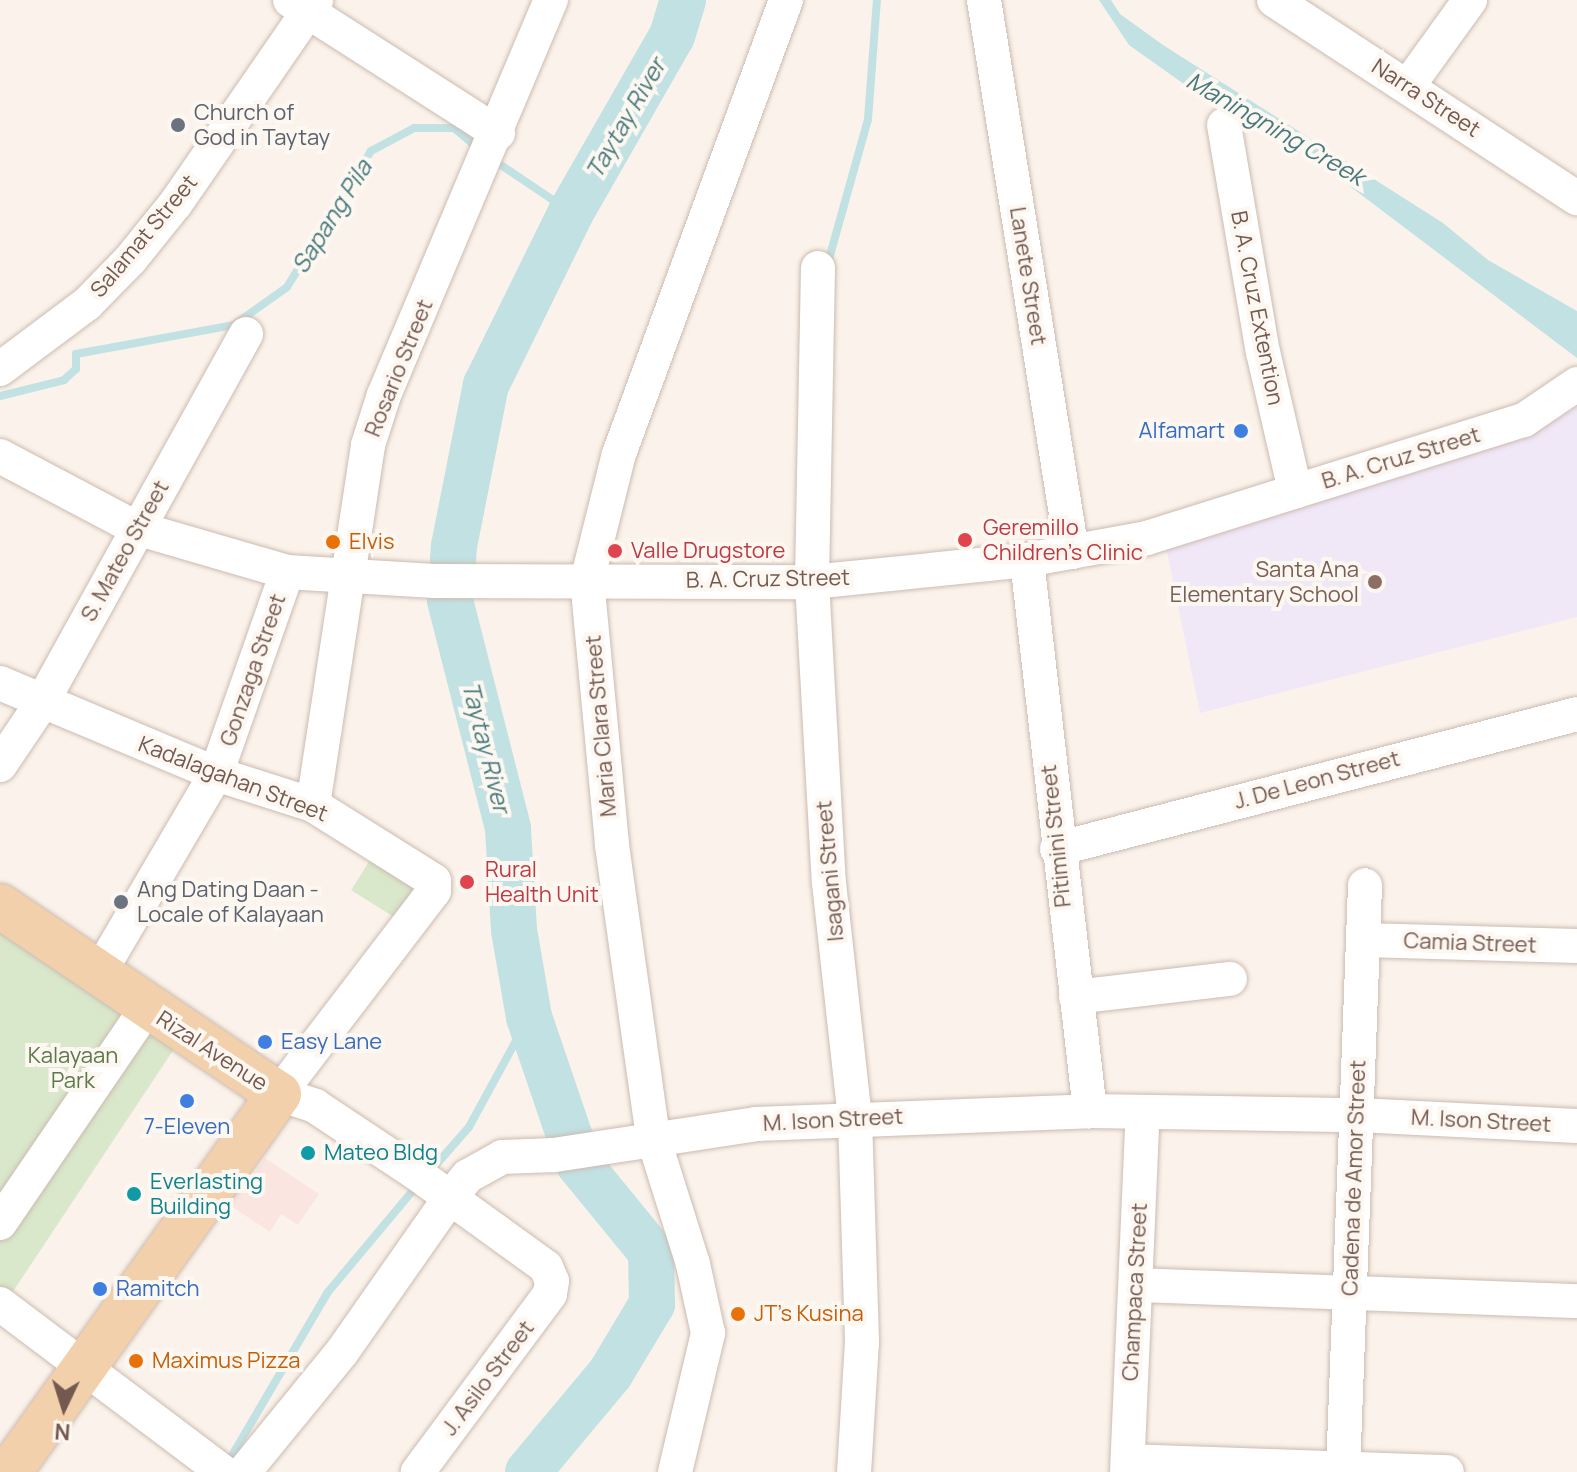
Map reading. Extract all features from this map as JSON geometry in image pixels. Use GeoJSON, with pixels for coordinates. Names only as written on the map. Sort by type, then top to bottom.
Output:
{"type":"FeatureCollection","features":[{"type":"Feature","properties":{"kind":"main road","name":"Rizal Avenue"},"geometry":{"type":"LineString","coordinates":[[0,906],[146,1009],[279,1094],[9,1472]]}},
{"type":"Feature","properties":{"kind":"street","name":"Rosario Street"},"geometry":{"type":"LineString","coordinates":[[313,805],[368,445],[384,395],[488,157],[551,0]]}},
{"type":"Feature","properties":{"kind":"street","name":"Maria Clara Street"},"geometry":{"type":"LineString","coordinates":[[675,1472],[708,1333],[693,1264],[653,1137],[612,844],[587,581],[619,454],[786,0]]}},
{"type":"Feature","properties":{"kind":"street","name":"Lanete Street"},"geometry":{"type":"LineString","coordinates":[[984,0],[1072,552]]}},
{"type":"Feature","properties":{"kind":"street","name":"Narra Street"},"geometry":{"type":"LineString","coordinates":[[1274,0],[1577,198]]}},
{"type":"Feature","properties":{"kind":"street"},"geometry":{"type":"LineString","coordinates":[[1408,86],[1470,0]]}},
{"type":"Feature","properties":{"kind":"street"},"geometry":{"type":"LineString","coordinates":[[305,4],[488,157]]}},
{"type":"Feature","properties":{"kind":"street","name":"Salamat Street"},"geometry":{"type":"LineString","coordinates":[[0,369],[87,304],[130,260],[176,203],[305,4]]}},
{"type":"Feature","properties":{"kind":"street","name":"B. A. Cruz Extention"},"geometry":{"type":"LineString","coordinates":[[1224,125],[1263,352],[1295,491]]}},
{"type":"Feature","properties":{"kind":"street","name":"Isagani Street"},"geometry":{"type":"LineString","coordinates":[[818,268],[812,582],[829,883],[855,1118],[862,1342],[854,1472]]}},
{"type":"Feature","properties":{"kind":"street","name":"S. Mateo Street"},"geometry":{"type":"LineString","coordinates":[[0,765],[41,704],[246,334]]}},
{"type":"Feature","properties":{"kind":"street","name":"B. A. Cruz Street"},"geometry":{"type":"LineString","coordinates":[[0,456],[136,528],[287,572],[448,581],[812,582],[1027,560],[1147,538],[1524,420],[1577,384]]}},
{"type":"Feature","properties":{"kind":"street","name":"Pitimini Street"},"geometry":{"type":"LineString","coordinates":[[1027,560],[1057,849],[1090,1111]]}},
{"type":"Feature","properties":{"kind":"street","name":"Gonzaga Street"},"geometry":{"type":"LineString","coordinates":[[98,975],[216,774],[287,572]]}},
{"type":"Feature","properties":{"kind":"street","name":"Kadalagahan Street"},"geometry":{"type":"LineString","coordinates":[[0,683],[41,704],[216,774],[313,805],[428,873],[434,891],[279,1094]]}},
{"type":"Feature","properties":{"kind":"street","name":"J. De Leon Street"},"geometry":{"type":"LineString","coordinates":[[1057,849],[1577,714]]}},
{"type":"Feature","properties":{"kind":"street","name":"Cadena de Amor Street"},"geometry":{"type":"LineString","coordinates":[[1343,1470],[1365,885]]}},
{"type":"Feature","properties":{"kind":"street","name":"Camia Street"},"geometry":{"type":"LineString","coordinates":[[1363,940],[1577,946]]}},
{"type":"Feature","properties":{"kind":"street"},"geometry":{"type":"LineString","coordinates":[[1076,997],[1230,979]]}},
{"type":"Feature","properties":{"kind":"street"},"geometry":{"type":"LineString","coordinates":[[0,1223],[146,1009]]}},
{"type":"Feature","properties":{"kind":"street"},"geometry":{"type":"LineString","coordinates":[[279,1094],[315,1106],[450,1198]]}},
{"type":"Feature","properties":{"kind":"street","name":"M. Ison Street"},"geometry":{"type":"LineString","coordinates":[[244,1472],[342,1352],[468,1176],[502,1157],[554,1155],[653,1137],[855,1118],[1090,1111],[1358,1115],[1577,1126]]}},
{"type":"Feature","properties":{"kind":"street","name":"Champaca Street"},"geometry":{"type":"LineString","coordinates":[[1127,1466],[1143,1112]]}},
{"type":"Feature","properties":{"kind":"street","name":"J. Asilo Street"},"geometry":{"type":"LineString","coordinates":[[418,1472],[550,1294],[552,1281],[546,1267],[450,1198]]}},
{"type":"Feature","properties":{"kind":"street"},"geometry":{"type":"LineString","coordinates":[[1136,1285],[1577,1301]]}},
{"type":"Feature","properties":{"kind":"street"},"geometry":{"type":"LineString","coordinates":[[0,1304],[223,1472]]}},
{"type":"Feature","properties":{"kind":"street"},"geometry":{"type":"LineString","coordinates":[[1127,1466],[1447,1472]]}},
{"type":"Feature","properties":{"kind":"shaded area","name":"Santa Ana Elementary School"},"geometry":{"type":"Polygon","coordinates":[[[1577,402],[1577,617],[1200,713],[1166,547],[1577,402]]]}},
{"type":"Feature","properties":{"kind":"shaded area"},"geometry":{"type":"Polygon","coordinates":[[[265,1158],[319,1194],[298,1225],[281,1214],[270,1232],[225,1202],[244,1172],[252,1177],[265,1158]]]}},
{"type":"Feature","properties":{"kind":"green space"},"geometry":{"type":"Polygon","coordinates":[[[375,852],[419,880],[395,918],[351,890],[375,852]]]}},
{"type":"Feature","properties":{"kind":"green space","name":"Kalayaan Park"},"geometry":{"type":"Polygon","coordinates":[[[0,926],[174,1049],[8,1299],[0,1293],[0,926]]]}},
{"type":"Feature","properties":{"kind":"water","name":"Maningning Creek"},"geometry":{"type":"Polygon","coordinates":[[[1099,0],[1111,0],[1120,14],[1163,45],[1443,223],[1488,260],[1577,311],[1577,358],[1266,124],[1205,99],[1129,45],[1099,0]]]}},
{"type":"Feature","properties":{"kind":"waterway","name":"Taytay River"},"geometry":{"type":"LineString","coordinates":[[528,1472],[610,1374],[652,1304],[651,1252],[579,1164],[529,1017],[514,930],[508,828],[450,600],[454,546],[486,385],[571,212],[672,36],[683,0]]}},
{"type":"Feature","properties":{"kind":"waterway"},"geometry":{"type":"LineString","coordinates":[[829,259],[868,119],[877,0]]}},
{"type":"Feature","properties":{"kind":"waterway","name":"Sapang Pila"},"geometry":{"type":"LineString","coordinates":[[0,396],[64,380],[76,369],[76,354],[234,325],[287,287],[371,151],[414,128],[454,128],[478,148]]}},
{"type":"Feature","properties":{"kind":"waterway","name":"Sapang Pila"},"geometry":{"type":"LineString","coordinates":[[492,159],[571,212]]}},
{"type":"Feature","properties":{"kind":"waterway"},"geometry":{"type":"LineString","coordinates":[[434,1167],[469,1127],[529,1017]]}},
{"type":"Feature","properties":{"kind":"waterway"},"geometry":{"type":"LineString","coordinates":[[227,1464],[328,1292],[414,1189]]}},
{"type":"Feature","properties":{"kind":"place","name":"Church of God in Taytay"},"geometry":{"type":"Point","coordinates":[178,125]}},
{"type":"Feature","properties":{"kind":"place","name":"Alfamart"},"geometry":{"type":"Point","coordinates":[1241,431]}},
{"type":"Feature","properties":{"kind":"place","name":"Geremillo Children's Clinic"},"geometry":{"type":"Point","coordinates":[965,540]}},
{"type":"Feature","properties":{"kind":"place","name":"Elvis"},"geometry":{"type":"Point","coordinates":[333,542]}},
{"type":"Feature","properties":{"kind":"place","name":"Valle Drugstore"},"geometry":{"type":"Point","coordinates":[615,551]}},
{"type":"Feature","properties":{"kind":"place","name":"Santa Ana Elementary School"},"geometry":{"type":"Point","coordinates":[1375,582]}},
{"type":"Feature","properties":{"kind":"place","name":"Rural Health Unit"},"geometry":{"type":"Point","coordinates":[467,882]}},
{"type":"Feature","properties":{"kind":"place","name":"Ang Dating Daan - Locale of Kalayaan"},"geometry":{"type":"Point","coordinates":[121,902]}},
{"type":"Feature","properties":{"kind":"place","name":"Easy Lane"},"geometry":{"type":"Point","coordinates":[265,1042]}},
{"type":"Feature","properties":{"kind":"place","name":"7-Eleven"},"geometry":{"type":"Point","coordinates":[187,1101]}},
{"type":"Feature","properties":{"kind":"place","name":"Mateo Bldg"},"geometry":{"type":"Point","coordinates":[308,1153]}},
{"type":"Feature","properties":{"kind":"place","name":"Everlasting Building"},"geometry":{"type":"Point","coordinates":[134,1194]}},
{"type":"Feature","properties":{"kind":"place","name":"Ramitch"},"geometry":{"type":"Point","coordinates":[100,1289]}},
{"type":"Feature","properties":{"kind":"place","name":"JT's Kusina"},"geometry":{"type":"Point","coordinates":[738,1314]}},
{"type":"Feature","properties":{"kind":"place","name":"Maximus Pizza"},"geometry":{"type":"Point","coordinates":[136,1361]}}]}
